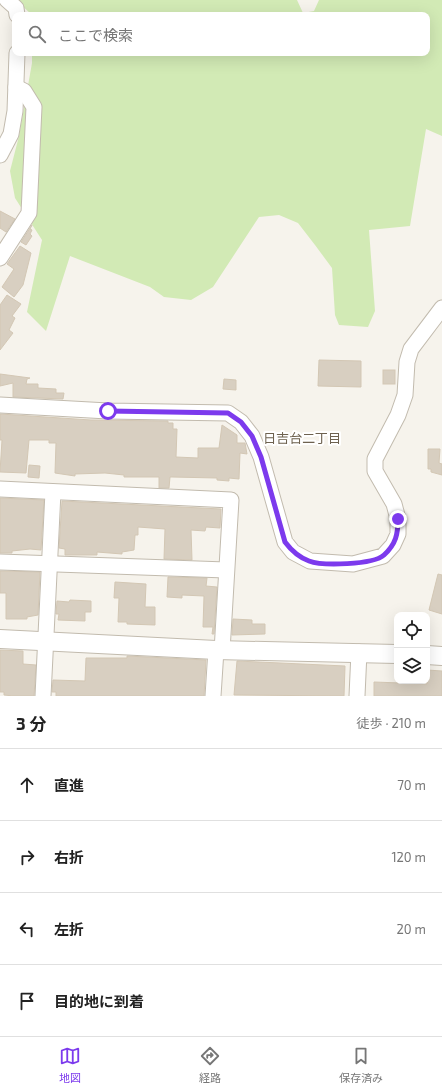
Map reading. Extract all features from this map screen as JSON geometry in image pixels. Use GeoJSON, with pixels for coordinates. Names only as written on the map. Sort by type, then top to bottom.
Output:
{"type":"FeatureCollection","features":[{"type":"Feature","properties":{"kind":"street"},"geometry":{"type":"LineString","coordinates":[[7,0],[16,8],[17,12]]}},
{"type":"Feature","properties":{"kind":"street"},"geometry":{"type":"LineString","coordinates":[[0,155],[11,134],[15,111],[17,56]]}},
{"type":"Feature","properties":{"kind":"street"},"geometry":{"type":"LineString","coordinates":[[0,258],[29,213],[34,107],[24,91],[16,87]]}},
{"type":"Feature","properties":{"kind":"street"},"geometry":{"type":"LineString","coordinates":[[0,405],[108,411],[228,413],[241,422],[252,436],[261,457],[285,542],[293,552],[310,561],[353,564],[373,560],[383,556],[393,545],[398,534],[398,519],[394,504],[375,471],[375,459],[398,415],[405,395],[407,362],[411,349],[442,308]]}},
{"type":"Feature","properties":{"kind":"street"},"geometry":{"type":"LineString","coordinates":[[0,490],[231,500],[219,650],[213,696]]}},
{"type":"Feature","properties":{"kind":"street"},"geometry":{"type":"LineString","coordinates":[[43,696],[53,492]]}},
{"type":"Feature","properties":{"kind":"street"},"geometry":{"type":"LineString","coordinates":[[0,562],[226,570]]}},
{"type":"Feature","properties":{"kind":"street"},"geometry":{"type":"LineString","coordinates":[[0,639],[219,650],[394,654]]}},
{"type":"Feature","properties":{"kind":"street"},"geometry":{"type":"LineString","coordinates":[[357,696],[359,652]]}},
{"type":"Feature","properties":{"kind":"street"},"geometry":{"type":"LineString","coordinates":[[430,655],[442,656]]}},
{"type":"Feature","properties":{"kind":"green space"},"geometry":{"type":"Polygon","coordinates":[[[16,0],[297,0],[303,12],[29,12],[16,0]]]}},
{"type":"Feature","properties":{"kind":"green space"},"geometry":{"type":"Polygon","coordinates":[[[319,0],[442,0],[442,136],[426,129],[410,226],[369,230],[375,311],[368,327],[339,325],[335,315],[332,268],[298,223],[279,215],[259,217],[213,287],[191,300],[164,297],[150,287],[70,256],[46,331],[27,312],[42,240],[15,198],[10,171],[19,136],[32,56],[430,56],[430,12],[308,12],[314,11],[319,0]]]}},
{"type":"Feature","properties":{"kind":"building"},"geometry":{"type":"Polygon","coordinates":[[[0,211],[15,219],[6,232],[0,228],[0,211]]]}},
{"type":"Feature","properties":{"kind":"building"},"geometry":{"type":"Polygon","coordinates":[[[32,225],[30,234],[32,236],[26,245],[21,242],[32,225]]]}},
{"type":"Feature","properties":{"kind":"building"},"geometry":{"type":"Polygon","coordinates":[[[20,246],[31,253],[23,285],[14,297],[2,287],[14,269],[7,264],[20,246]]]}},
{"type":"Feature","properties":{"kind":"building"},"geometry":{"type":"Polygon","coordinates":[[[7,295],[21,304],[12,316],[15,318],[9,330],[13,333],[0,350],[0,305],[7,295]]]}},
{"type":"Feature","properties":{"kind":"building"},"geometry":{"type":"Polygon","coordinates":[[[319,360],[361,361],[361,387],[318,386],[319,360]]]}},
{"type":"Feature","properties":{"kind":"building"},"geometry":{"type":"Polygon","coordinates":[[[383,370],[395,370],[395,384],[383,384],[383,370]]]}},
{"type":"Feature","properties":{"kind":"building"},"geometry":{"type":"Polygon","coordinates":[[[0,374],[30,378],[27,379],[26,384],[38,384],[38,388],[56,389],[56,393],[64,393],[63,399],[13,397],[13,383],[0,386],[0,374]]]}},
{"type":"Feature","properties":{"kind":"building"},"geometry":{"type":"Polygon","coordinates":[[[224,379],[236,380],[236,390],[223,389],[224,379]]]}},
{"type":"Feature","properties":{"kind":"building"},"geometry":{"type":"Polygon","coordinates":[[[0,414],[91,420],[168,421],[168,423],[173,423],[173,429],[177,429],[176,457],[198,458],[198,448],[219,448],[222,425],[237,435],[237,443],[245,443],[247,454],[240,453],[239,479],[229,478],[229,481],[217,480],[217,478],[170,477],[169,488],[159,488],[159,477],[124,477],[124,475],[105,473],[75,474],[75,476],[55,473],[56,443],[49,443],[49,440],[29,440],[26,473],[0,472],[2,440],[0,440],[0,414]]]}},
{"type":"Feature","properties":{"kind":"building"},"geometry":{"type":"Polygon","coordinates":[[[428,449],[440,449],[439,463],[442,464],[442,475],[431,472],[431,469],[428,469],[428,449]]]}},
{"type":"Feature","properties":{"kind":"building"},"geometry":{"type":"Polygon","coordinates":[[[29,465],[40,466],[39,478],[28,477],[29,465]]]}},
{"type":"Feature","properties":{"kind":"building"},"geometry":{"type":"Polygon","coordinates":[[[0,498],[44,500],[41,550],[30,549],[12,551],[12,553],[0,553],[0,498]]]}},
{"type":"Feature","properties":{"kind":"building"},"geometry":{"type":"Polygon","coordinates":[[[62,501],[221,509],[220,528],[206,527],[205,531],[191,530],[192,560],[164,559],[165,529],[138,527],[138,535],[135,535],[134,550],[122,552],[122,554],[97,552],[97,555],[65,555],[65,549],[59,548],[62,501]]]}},
{"type":"Feature","properties":{"kind":"building"},"geometry":{"type":"Polygon","coordinates":[[[0,571],[40,572],[38,615],[27,617],[27,619],[6,619],[6,593],[0,593],[0,571]]]}},
{"type":"Feature","properties":{"kind":"building"},"geometry":{"type":"Polygon","coordinates":[[[438,574],[442,575],[442,614],[429,610],[438,574]]]}},
{"type":"Feature","properties":{"kind":"building"},"geometry":{"type":"Polygon","coordinates":[[[168,577],[207,578],[206,586],[217,587],[214,634],[212,634],[213,627],[203,627],[204,596],[182,595],[182,598],[167,597],[168,577]]]}},
{"type":"Feature","properties":{"kind":"building"},"geometry":{"type":"Polygon","coordinates":[[[115,582],[146,584],[145,607],[155,607],[155,625],[127,624],[127,622],[118,622],[119,598],[114,598],[115,582]]]}},
{"type":"Feature","properties":{"kind":"building"},"geometry":{"type":"Polygon","coordinates":[[[70,600],[91,601],[91,612],[85,612],[85,621],[58,620],[59,614],[56,614],[57,601],[69,602],[70,600]]]}},
{"type":"Feature","properties":{"kind":"building"},"geometry":{"type":"Polygon","coordinates":[[[233,619],[252,620],[252,624],[265,624],[265,634],[232,635],[233,619]]]}},
{"type":"Feature","properties":{"kind":"building"},"geometry":{"type":"Polygon","coordinates":[[[0,650],[23,651],[23,664],[36,665],[34,696],[4,695],[4,692],[0,692],[0,650]]]}},
{"type":"Feature","properties":{"kind":"building"},"geometry":{"type":"Polygon","coordinates":[[[127,656],[206,660],[204,696],[56,696],[56,692],[52,692],[53,680],[85,681],[86,658],[127,658],[127,656]]]}},
{"type":"Feature","properties":{"kind":"building"},"geometry":{"type":"Polygon","coordinates":[[[237,661],[345,666],[344,696],[234,695],[237,661]]]}},
{"type":"Feature","properties":{"kind":"building"},"geometry":{"type":"Polygon","coordinates":[[[430,670],[442,671],[442,696],[374,696],[374,682],[394,683],[394,684],[430,684],[430,670]]]}},
{"type":"Feature","properties":{"kind":"district","name":"日吉台二丁目"},"geometry":{"type":"Point","coordinates":[302,438]}},
{"type":"Feature","properties":{"kind":"route"},"geometry":{"type":"LineString","coordinates":[[108,411],[228,413],[241,422],[252,436],[261,457],[285,542],[293,552],[310,561],[353,564],[373,560],[383,556],[393,545],[398,534],[398,519]]}}]}
